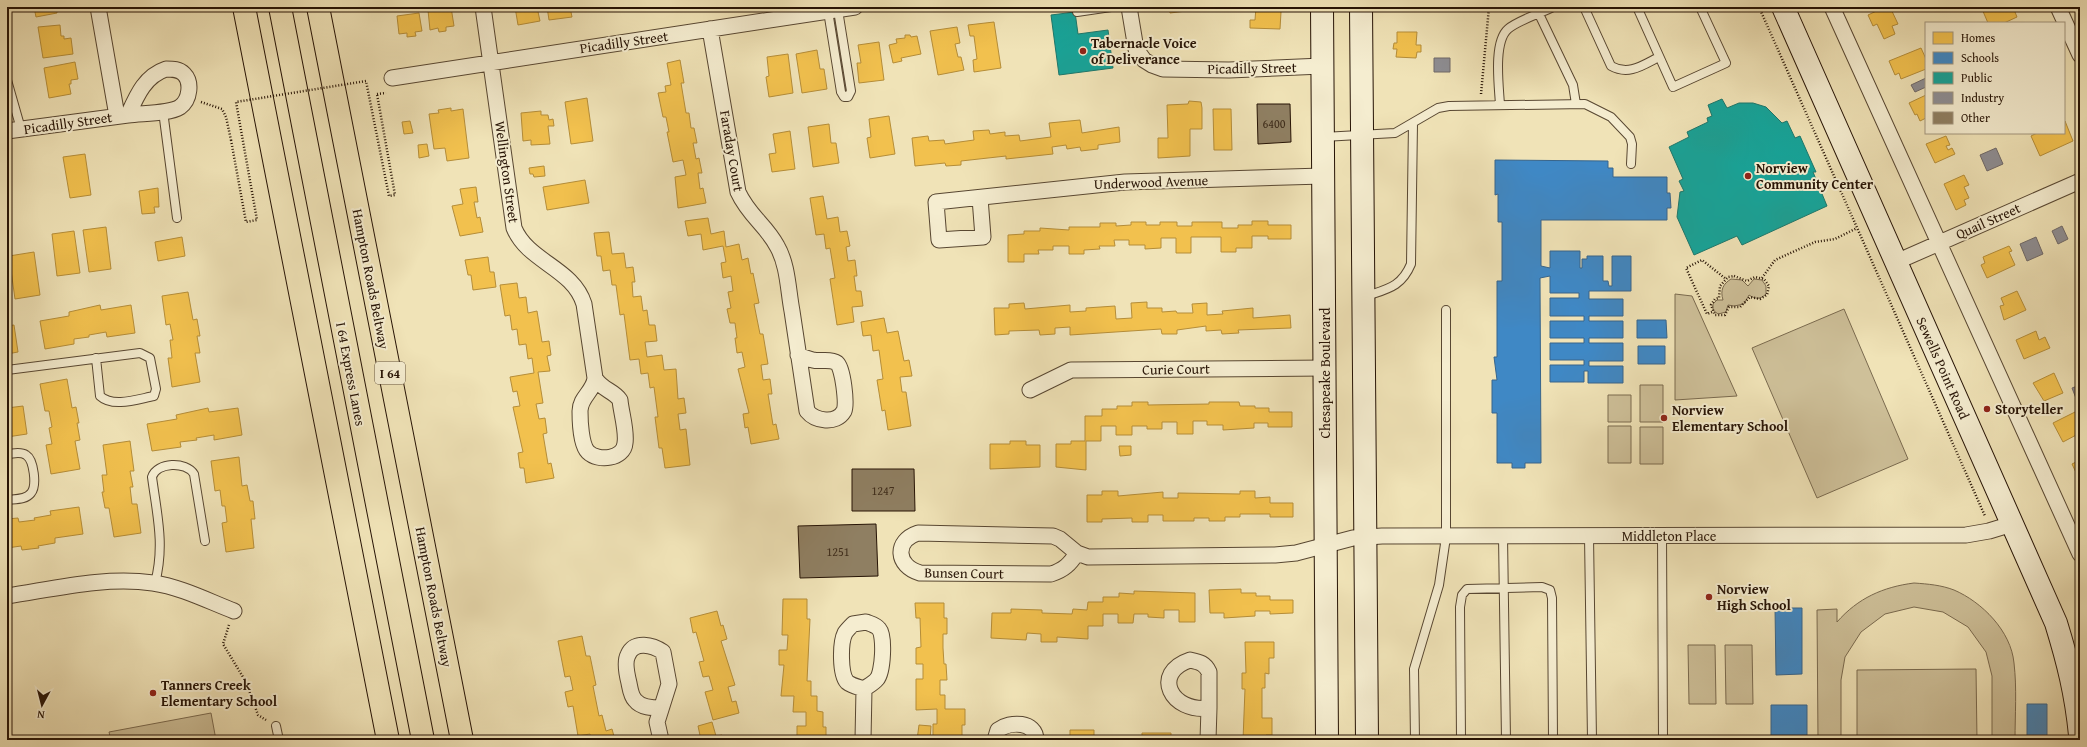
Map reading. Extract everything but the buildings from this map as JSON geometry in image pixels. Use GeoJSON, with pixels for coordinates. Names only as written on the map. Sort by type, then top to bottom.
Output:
{"type":"FeatureCollection","features":[{"type":"Feature","properties":{"kind":"highway"},"geometry":{"type":"LineString","coordinates":[[244,7],[388,740]]}},
{"type":"Feature","properties":{"kind":"highway","name":"I 64 Express Lanes"},"geometry":{"type":"LineString","coordinates":[[280,7],[423,740]]}},
{"type":"Feature","properties":{"kind":"highway","name":"Hampton Roads Beltway"},"geometry":{"type":"LineString","coordinates":[[318,7],[462,740]]}},
{"type":"Feature","properties":{"kind":"main road","name":"Chesapeake Boulevard"},"geometry":{"type":"LineString","coordinates":[[1322,7],[1326,368],[1327,740]]}},
{"type":"Feature","properties":{"kind":"main road"},"geometry":{"type":"LineString","coordinates":[[1361,7],[1367,740]]}},
{"type":"Feature","properties":{"kind":"main road","name":"Sewells Point Road"},"geometry":{"type":"LineString","coordinates":[[1783,7],[1896,262],[2002,527],[2056,623],[2070,668],[2076,699],[2080,735]]}},
{"type":"Feature","properties":{"kind":"street"},"geometry":{"type":"LineString","coordinates":[[98,7],[123,115]]}},
{"type":"Feature","properties":{"kind":"street","name":"Wellington Street"},"geometry":{"type":"LineString","coordinates":[[483,7],[514,228],[518,238],[526,248],[574,283],[581,294],[584,304],[595,378]]}},
{"type":"Feature","properties":{"kind":"street","name":"Picadilly Street"},"geometry":{"type":"LineString","coordinates":[[392,78],[710,30],[807,10],[833,10],[855,7]]}},
{"type":"Feature","properties":{"kind":"street","name":"Picadilly Street"},"geometry":{"type":"LineString","coordinates":[[1129,7],[1136,49],[1144,60],[1163,69],[1229,70],[1322,66]]}},
{"type":"Feature","properties":{"kind":"street"},"geometry":{"type":"LineString","coordinates":[[1832,7],[2080,554]]}},
{"type":"Feature","properties":{"kind":"street"},"geometry":{"type":"LineString","coordinates":[[2058,7],[2065,22]]}},
{"type":"Feature","properties":{"kind":"street"},"geometry":{"type":"LineString","coordinates":[[2065,22],[2080,55]]}},
{"type":"Feature","properties":{"kind":"street","name":"Faraday Court"},"geometry":{"type":"LineString","coordinates":[[710,30],[738,192],[744,207],[771,236],[778,246],[785,264],[798,355],[807,411],[817,420],[839,416],[844,411],[846,404],[841,370],[837,364],[832,361],[814,361],[798,355]]}},
{"type":"Feature","properties":{"kind":"street","name":"Picadilly Street"},"geometry":{"type":"LineString","coordinates":[[14,130],[163,111],[181,107],[187,97],[188,81],[183,73],[176,69],[166,69],[148,78],[123,115]]}},
{"type":"Feature","properties":{"kind":"street","name":"Underwood Avenue"},"geometry":{"type":"LineString","coordinates":[[980,198],[1125,182],[1323,176]]}},
{"type":"Feature","properties":{"kind":"street","name":"Quail Street"},"geometry":{"type":"LineString","coordinates":[[1896,262],[2080,181]]}},
{"type":"Feature","properties":{"kind":"street","name":"Curie Court"},"geometry":{"type":"LineString","coordinates":[[1030,390],[1071,370],[1326,368]]}},
{"type":"Feature","properties":{"kind":"street"},"geometry":{"type":"LineString","coordinates":[[595,378],[599,385],[605,390],[616,394],[620,400],[626,443],[623,450],[616,456],[606,458],[593,456],[587,452],[584,445],[580,410],[582,401],[593,388],[595,378]]}},
{"type":"Feature","properties":{"kind":"street","name":"Middleton Place"},"geometry":{"type":"LineString","coordinates":[[1326,544],[1365,537],[1966,535],[2002,527]]}},
{"type":"Feature","properties":{"kind":"street","name":"Bunsen Court"},"geometry":{"type":"LineString","coordinates":[[918,533],[1053,536],[1060,539],[1077,553],[1063,570],[1052,574],[959,573],[920,572],[912,570],[904,563],[901,551],[904,542],[911,536],[918,533]]}},
{"type":"Feature","properties":{"kind":"street"},"geometry":{"type":"LineString","coordinates":[[1077,553],[1088,556],[1275,555],[1296,553],[1326,544]]}},
{"type":"Feature","properties":{"kind":"street"},"geometry":{"type":"LineString","coordinates":[[7,596],[113,581],[155,583],[184,592],[234,611]]}},
{"type":"Feature","properties":{"kind":"street"},"geometry":{"type":"LineString","coordinates":[[863,740],[864,689]]}},
{"type":"Feature","properties":{"kind":"street"},"geometry":{"type":"LineString","coordinates":[[661,740],[657,722],[662,708]]}},
{"type":"Feature","properties":{"kind":"street"},"geometry":{"type":"LineString","coordinates":[[1208,740],[1209,708]]}},
{"type":"Feature","properties":{"kind":"street"},"geometry":{"type":"LineString","coordinates":[[995,740],[998,730],[1004,726],[1027,725],[1032,727],[1036,733],[1036,740]]}},
{"type":"Feature","properties":{"kind":"lane"},"geometry":{"type":"LineString","coordinates":[[1077,12],[1111,7]]}},
{"type":"Feature","properties":{"kind":"lane"},"geometry":{"type":"LineString","coordinates":[[1500,105],[1498,49],[1501,38],[1508,29],[1553,7]]}},
{"type":"Feature","properties":{"kind":"lane"},"geometry":{"type":"LineString","coordinates":[[1584,7],[1612,66],[1618,70],[1631,71],[1660,57]]}},
{"type":"Feature","properties":{"kind":"lane"},"geometry":{"type":"LineString","coordinates":[[1636,7],[1673,87],[1726,63],[1700,7]]}},
{"type":"Feature","properties":{"kind":"lane"},"geometry":{"type":"LineString","coordinates":[[833,10],[851,91],[848,97],[844,97],[841,92],[833,10]]}},
{"type":"Feature","properties":{"kind":"lane"},"geometry":{"type":"LineString","coordinates":[[1539,14],[1573,85],[1576,104]]}},
{"type":"Feature","properties":{"kind":"lane"},"geometry":{"type":"LineString","coordinates":[[7,80],[14,130]]}},
{"type":"Feature","properties":{"kind":"lane"},"geometry":{"type":"LineString","coordinates":[[1323,137],[1395,134],[1438,108],[1469,105],[1585,104],[1611,117],[1630,137],[1632,144],[1631,164]]}},
{"type":"Feature","properties":{"kind":"lane"},"geometry":{"type":"LineString","coordinates":[[163,111],[177,218]]}},
{"type":"Feature","properties":{"kind":"lane"},"geometry":{"type":"LineString","coordinates":[[1363,297],[1400,282],[1406,276],[1411,264],[1413,123]]}},
{"type":"Feature","properties":{"kind":"lane"},"geometry":{"type":"LineString","coordinates":[[1416,740],[1414,669],[1439,585],[1446,537],[1446,310]]}},
{"type":"Feature","properties":{"kind":"lane"},"geometry":{"type":"LineString","coordinates":[[7,370],[96,358],[140,353],[145,354],[150,358],[156,389],[154,396],[113,402],[105,401],[100,396],[96,358]]}},
{"type":"Feature","properties":{"kind":"lane"},"geometry":{"type":"LineString","coordinates":[[7,454],[20,453],[27,455],[31,461],[34,486],[32,493],[25,498],[7,500]]}},
{"type":"Feature","properties":{"kind":"lane"},"geometry":{"type":"LineString","coordinates":[[155,583],[160,563],[161,544],[152,477],[154,472],[159,468],[183,465],[190,468],[194,474],[205,542]]}},
{"type":"Feature","properties":{"kind":"lane"},"geometry":{"type":"LineString","coordinates":[[1503,536],[1506,740]]}},
{"type":"Feature","properties":{"kind":"lane"},"geometry":{"type":"LineString","coordinates":[[1589,536],[1592,740]]}},
{"type":"Feature","properties":{"kind":"lane"},"geometry":{"type":"LineString","coordinates":[[1662,536],[1663,740]]}},
{"type":"Feature","properties":{"kind":"lane"},"geometry":{"type":"LineString","coordinates":[[1461,740],[1460,607],[1462,595],[1467,589],[1542,587],[1550,590],[1552,598],[1553,740]]}},
{"type":"Feature","properties":{"kind":"lane"},"geometry":{"type":"LineString","coordinates":[[276,726],[279,740]]}},
{"type":"Feature","properties":{"kind":"path"},"geometry":{"type":"LineString","coordinates":[[1469,105],[1482,93],[1488,7]]}},
{"type":"Feature","properties":{"kind":"path"},"geometry":{"type":"LineString","coordinates":[[1759,7],[1858,228],[2002,527]]}},
{"type":"Feature","properties":{"kind":"path"},"geometry":{"type":"LineString","coordinates":[[187,97],[222,109],[226,117],[246,222],[257,220],[236,102],[366,81],[389,196],[395,195],[377,94]]}},
{"type":"Feature","properties":{"kind":"path"},"geometry":{"type":"LineString","coordinates":[[1762,278],[1775,260],[1815,242],[1835,239],[1858,228]]}},
{"type":"Feature","properties":{"kind":"path"},"geometry":{"type":"LineString","coordinates":[[1712,312],[1707,314],[1686,268],[1702,260],[1726,279]]}},
{"type":"Feature","properties":{"kind":"path"},"geometry":{"type":"LineString","coordinates":[[1734,276],[1747,281],[1755,277],[1762,278],[1769,286],[1769,290],[1764,298],[1756,300],[1750,297],[1740,307],[1729,307],[1728,313],[1722,316],[1718,317],[1712,312],[1711,305],[1715,299],[1720,298],[1720,286],[1726,279],[1734,276]]}},
{"type":"Feature","properties":{"kind":"path"},"geometry":{"type":"LineString","coordinates":[[234,611],[223,644],[246,682],[258,715],[276,726]]}},
{"type":"Feature","properties":{"kind":"shaded area"},"geometry":{"type":"Polygon","coordinates":[[[1731,279],[1742,280],[1748,286],[1754,279],[1762,280],[1766,286],[1766,294],[1758,298],[1749,295],[1744,304],[1734,306],[1728,305],[1726,312],[1718,314],[1713,310],[1713,304],[1717,300],[1723,300],[1723,288],[1731,279]]]}},
{"type":"Feature","properties":{"kind":"shaded area"},"geometry":{"type":"Polygon","coordinates":[[[1675,294],[1692,296],[1737,396],[1675,400],[1675,294]]]}},
{"type":"Feature","properties":{"kind":"shaded area"},"geometry":{"type":"Polygon","coordinates":[[[1844,309],[1908,459],[1817,498],[1752,348],[1844,309]]]}},
{"type":"Feature","properties":{"kind":"shaded area"},"geometry":{"type":"Polygon","coordinates":[[[1640,385],[1663,385],[1663,422],[1640,422],[1640,385]]]}},
{"type":"Feature","properties":{"kind":"shaded area"},"geometry":{"type":"Polygon","coordinates":[[[1608,395],[1631,395],[1631,422],[1608,422],[1608,395]]]}},
{"type":"Feature","properties":{"kind":"shaded area"},"geometry":{"type":"Polygon","coordinates":[[[1608,426],[1631,426],[1631,463],[1608,463],[1608,426]]]}},
{"type":"Feature","properties":{"kind":"shaded area"},"geometry":{"type":"Polygon","coordinates":[[[1640,427],[1663,427],[1663,464],[1640,464],[1640,427]]]}},
{"type":"Feature","properties":{"kind":"shaded area"},"geometry":{"type":"Polygon","coordinates":[[[1914,583],[1944,587],[1964,595],[1984,610],[2001,629],[2012,651],[2014,663],[2016,692],[2015,740],[1992,740],[1992,676],[1986,652],[1968,627],[1943,612],[1914,607],[1885,614],[1861,632],[1845,657],[1841,680],[1841,740],[1818,740],[1817,610],[1837,609],[1837,622],[1862,600],[1892,587],[1914,583]]]}},
{"type":"Feature","properties":{"kind":"shaded area"},"geometry":{"type":"Polygon","coordinates":[[[1688,645],[1715,645],[1716,704],[1689,704],[1688,645]]]}},
{"type":"Feature","properties":{"kind":"shaded area"},"geometry":{"type":"Polygon","coordinates":[[[1725,645],[1752,645],[1753,704],[1726,704],[1725,645]]]}},
{"type":"Feature","properties":{"kind":"shaded area"},"geometry":{"type":"Polygon","coordinates":[[[1976,669],[1977,740],[1857,740],[1857,670],[1976,669]]]}},
{"type":"Feature","properties":{"kind":"shaded area"},"geometry":{"type":"Polygon","coordinates":[[[211,713],[216,740],[111,740],[109,732],[211,713]]]}},
{"type":"Feature","properties":{"kind":"shaded area"},"geometry":{"type":"Polygon","coordinates":[[[1689,736],[1716,736],[1716,740],[1689,740],[1689,736]]]}},
{"type":"Feature","properties":{"kind":"shaded area"},"geometry":{"type":"Polygon","coordinates":[[[1727,736],[1753,736],[1753,740],[1727,740],[1727,736]]]}},
{"type":"Feature","properties":{"kind":"place","name":"Tabernacle Voice of Deliverance"},"geometry":{"type":"Point","coordinates":[1083,51]}},
{"type":"Feature","properties":{"kind":"place","name":"Norview Community Center"},"geometry":{"type":"Point","coordinates":[1748,176]}},
{"type":"Feature","properties":{"kind":"place","name":"Storyteller"},"geometry":{"type":"Point","coordinates":[1987,409]}},
{"type":"Feature","properties":{"kind":"place","name":"Norview Elementary School"},"geometry":{"type":"Point","coordinates":[1664,418]}},
{"type":"Feature","properties":{"kind":"place","name":"Norview High School"},"geometry":{"type":"Point","coordinates":[1709,597]}},
{"type":"Feature","properties":{"kind":"place","name":"Tanners Creek Elementary School"},"geometry":{"type":"Point","coordinates":[153,693]}}]}
